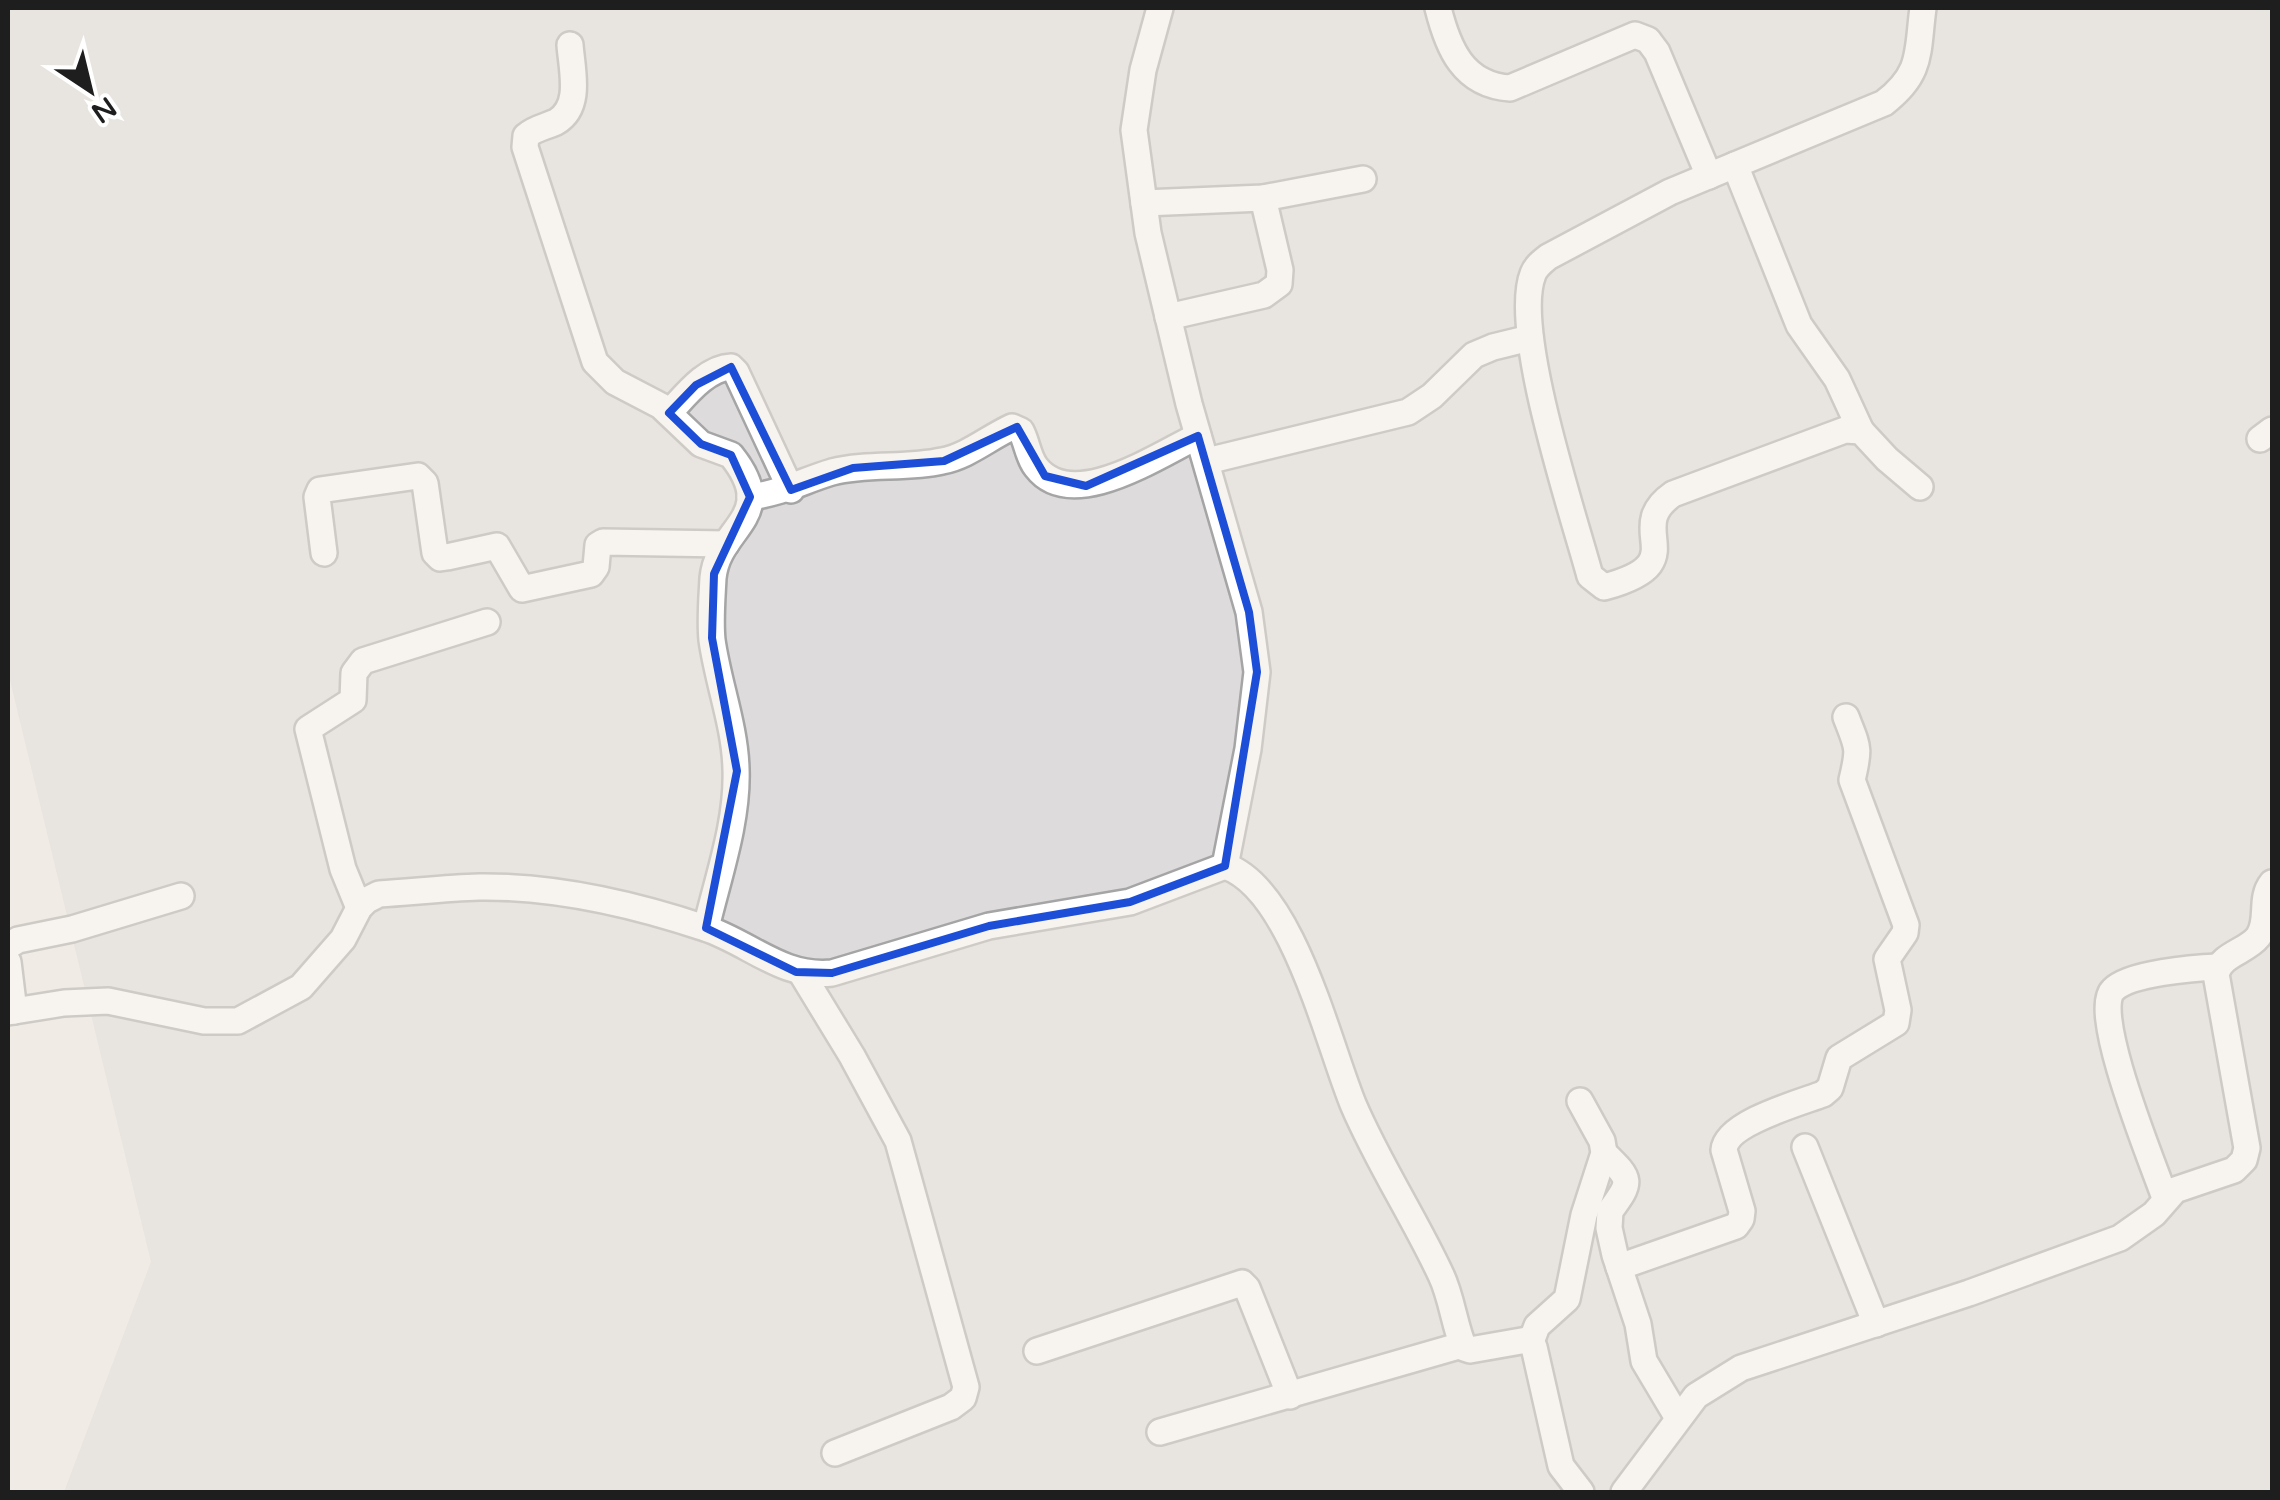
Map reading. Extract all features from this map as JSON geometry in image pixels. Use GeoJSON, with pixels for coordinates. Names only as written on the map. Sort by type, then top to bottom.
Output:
{"type":"FeatureCollection","features":[{"type":"Feature","properties":{"kind":"street"},"geometry":{"type":"LineString","coordinates":[[1160,8],[1143,70],[1134,130],[1144,203],[1153,261],[1248,612],[1257,672],[1248,748],[1225,866]]}},
{"type":"Feature","properties":{"kind":"street"},"geometry":{"type":"LineString","coordinates":[[1438,8],[1458,61],[1477,80],[1494,87],[1510,88],[1635,35],[1648,40],[1657,52],[1709,176]]}},
{"type":"Feature","properties":{"kind":"street"},"geometry":{"type":"LineString","coordinates":[[1861,431],[1845,430],[1673,494],[1652,516],[1652,565],[1641,574],[1604,587],[1590,576],[1530,338],[1530,285],[1534,269],[1548,257],[1670,192],[1884,103],[1906,86],[1915,66],[1923,8]]}},
{"type":"Feature","properties":{"kind":"street"},"geometry":{"type":"LineString","coordinates":[[570,45],[573,100],[568,112],[526,136],[525,148],[595,362],[615,382],[653,400],[702,444],[731,454],[748,485],[750,497],[746,520],[716,560],[714,574],[712,638],[737,771],[728,836],[706,928]]}},
{"type":"Feature","properties":{"kind":"street"},"geometry":{"type":"LineString","coordinates":[[1735,165],[1799,325],[1837,379],[1861,431],[1886,459],[1920,486]]}},
{"type":"Feature","properties":{"kind":"street"},"geometry":{"type":"LineString","coordinates":[[1144,203],[1263,198],[1363,179]]}},
{"type":"Feature","properties":{"kind":"street"},"geometry":{"type":"LineString","coordinates":[[1168,317],[1264,296],[1279,284],[1280,270],[1263,198]]}},
{"type":"Feature","properties":{"kind":"street"},"geometry":{"type":"LineString","coordinates":[[1206,461],[1408,412],[1432,396],[1474,356],[1530,338]]}},
{"type":"Feature","properties":{"kind":"street"},"geometry":{"type":"LineString","coordinates":[[668,413],[696,385],[716,370],[730,366],[791,490]]}},
{"type":"Feature","properties":{"kind":"street"},"geometry":{"type":"LineString","coordinates":[[750,497],[791,490],[843,470],[944,461],[1017,427],[1025,438],[1032,462],[1045,476],[1060,484],[1086,486],[1198,436]]}},
{"type":"Feature","properties":{"kind":"street"},"geometry":{"type":"LineString","coordinates":[[324,553],[316,497],[320,490],[418,476],[424,484],[435,553],[440,558],[498,546],[522,589],[591,574],[596,567],[596,548],[603,542],[726,544]]}},
{"type":"Feature","properties":{"kind":"street"},"geometry":{"type":"LineString","coordinates":[[359,908],[343,869],[308,729],[354,700],[354,673],[364,661],[486,622]]}},
{"type":"Feature","properties":{"kind":"street"},"geometry":{"type":"LineString","coordinates":[[1619,1267],[1736,1226],[1742,1211],[1724,1150],[1725,1140],[1752,1122],[1823,1094],[1830,1088],[1839,1058],[1896,1023],[1898,1010],[1887,959],[1905,933],[1906,925],[1852,780],[1859,750],[1846,717]]}},
{"type":"Feature","properties":{"kind":"street"},"geometry":{"type":"LineString","coordinates":[[8,962],[11,1012],[64,1002],[108,1002],[204,1020],[238,1021],[301,986],[342,939],[359,908],[379,894],[479,887],[573,894],[706,928],[802,974],[832,974],[1030,916],[1130,902],[1225,866],[1255,884],[1295,946],[1353,1105],[1445,1284],[1462,1344],[1470,1350],[1530,1342]]}},
{"type":"Feature","properties":{"kind":"street"},"geometry":{"type":"LineString","coordinates":[[2165,1198],[2124,1087],[2107,1010],[2108,996],[2125,982],[2218,967],[2257,938],[2262,929],[2265,894],[2272,883]]}},
{"type":"Feature","properties":{"kind":"street"},"geometry":{"type":"LineString","coordinates":[[8,946],[181,896]]}},
{"type":"Feature","properties":{"kind":"street"},"geometry":{"type":"LineString","coordinates":[[1624,1492],[1696,1396],[1741,1368],[2120,1238],[2154,1214],[2165,1198],[2192,1182],[2234,1170],[2244,1160],[2248,1148],[2216,974],[2218,967]]}},
{"type":"Feature","properties":{"kind":"street"},"geometry":{"type":"LineString","coordinates":[[802,974],[898,1142],[966,1386],[964,1398],[952,1407],[835,1453]]}},
{"type":"Feature","properties":{"kind":"street"},"geometry":{"type":"LineString","coordinates":[[1580,1101],[1602,1141],[1604,1153],[1584,1215],[1566,1300],[1537,1326],[1530,1342],[1561,1466],[1581,1492]]}},
{"type":"Feature","properties":{"kind":"street"},"geometry":{"type":"LineString","coordinates":[[1805,1147],[1876,1324]]}},
{"type":"Feature","properties":{"kind":"street"},"geometry":{"type":"LineString","coordinates":[[1604,1153],[1624,1173],[1628,1184],[1625,1195],[1610,1211],[1609,1228],[1638,1324],[1644,1361],[1678,1418]]}},
{"type":"Feature","properties":{"kind":"street"},"geometry":{"type":"LineString","coordinates":[[1037,1351],[1242,1284],[1247,1288],[1290,1396]]}},
{"type":"Feature","properties":{"kind":"street"},"geometry":{"type":"LineString","coordinates":[[1160,1432],[1462,1344]]}},
{"type":"Feature","properties":{"kind":"highlighted area"},"geometry":{"type":"Polygon","coordinates":[[[731,367],[791,490],[853,468],[944,461],[1017,427],[1045,476],[1086,486],[1198,436],[1249,612],[1257,672],[1225,866],[1130,902],[989,926],[832,973],[796,972],[706,928],[737,771],[712,638],[714,574],[750,497],[731,455],[701,444],[669,413],[696,385],[731,367]]]}},
{"type":"Feature","properties":{"kind":"shaded area"},"geometry":{"type":"Polygon","coordinates":[[[8,8],[2272,8],[2272,1492],[64,1492],[151,1262],[8,672],[8,8]]]}}]}
